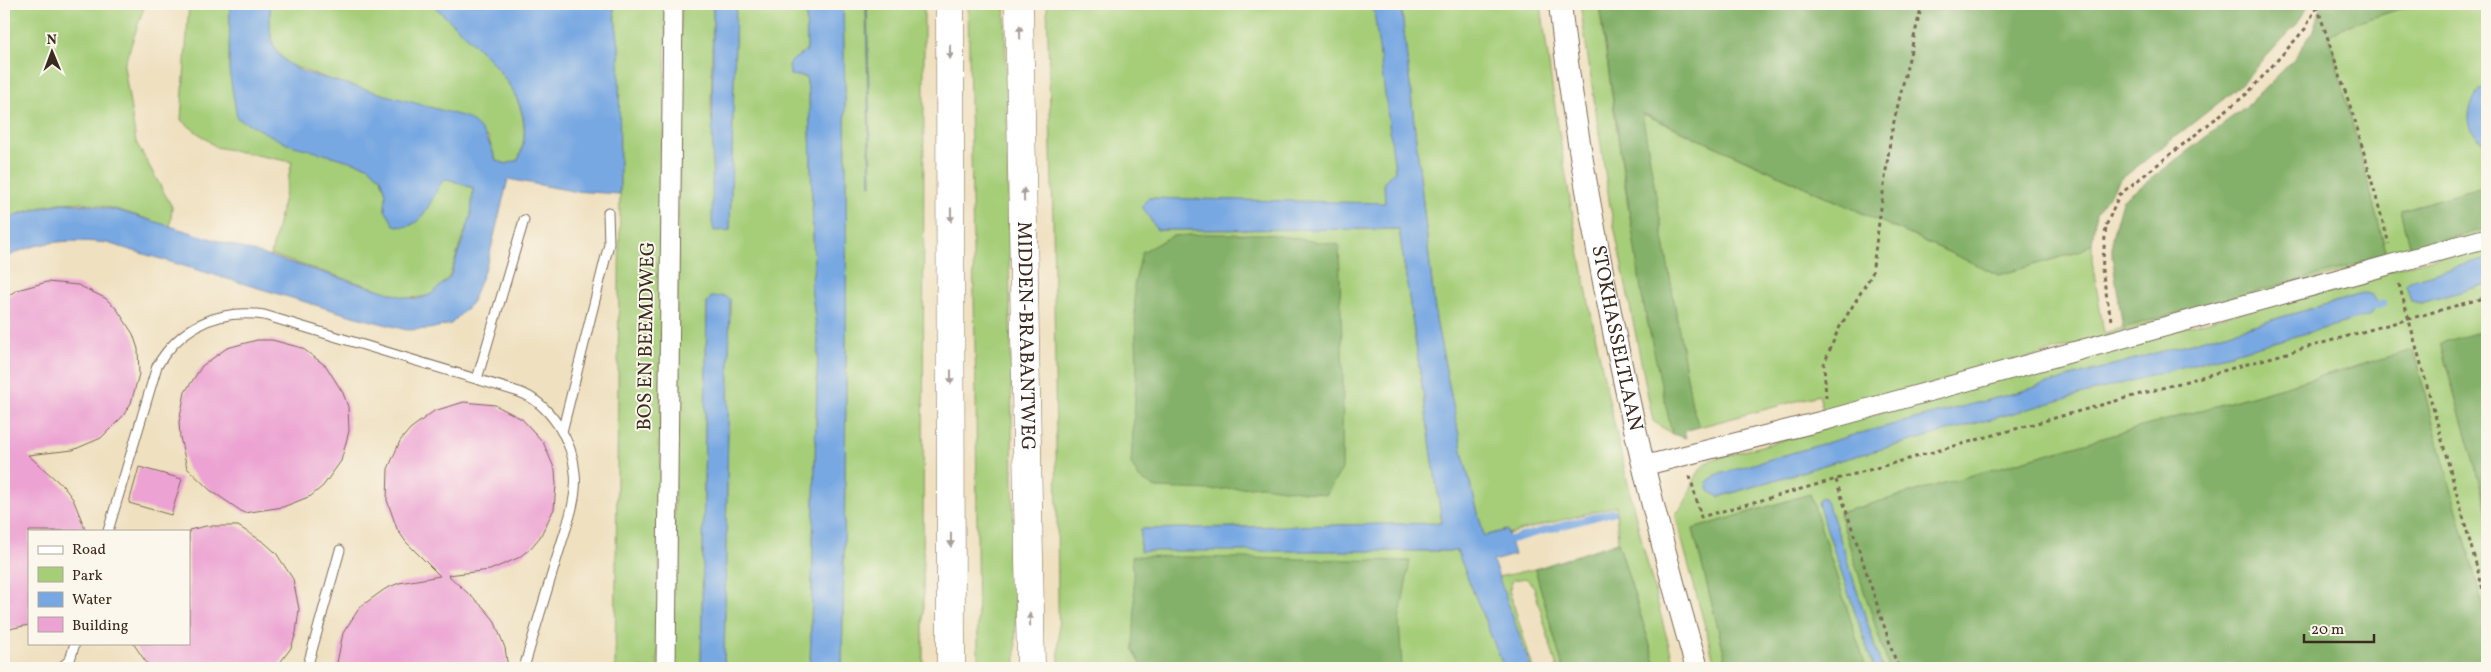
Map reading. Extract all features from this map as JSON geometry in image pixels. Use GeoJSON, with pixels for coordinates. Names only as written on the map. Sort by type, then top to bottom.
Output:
{"type":"FeatureCollection","features":[{"type":"Feature","properties":{"kind":"highway"},"geometry":{"type":"LineString","coordinates":[[950,4],[951,668]]}},
{"type":"Feature","properties":{"kind":"highway","name":"MIDDEN-BRABANTWEG"},"geometry":{"type":"LineString","coordinates":[[1020,4],[1031,668]]}},
{"type":"Feature","properties":{"kind":"street","name":"BOS EN BEEMDWEG"},"geometry":{"type":"LineString","coordinates":[[666,668],[673,4]]}},
{"type":"Feature","properties":{"kind":"street","name":"STOKHASSELTLAAN"},"geometry":{"type":"LineString","coordinates":[[1560,4],[1575,120],[1592,219],[1643,466],[1697,668]]}},
{"type":"Feature","properties":{"kind":"street"},"geometry":{"type":"LineString","coordinates":[[1643,466],[1831,419],[2487,238]]}},
{"type":"Feature","properties":{"kind":"lane"},"geometry":{"type":"LineString","coordinates":[[562,432],[609,244],[608,212]]}},
{"type":"Feature","properties":{"kind":"lane"},"geometry":{"type":"LineString","coordinates":[[477,378],[524,220]]}},
{"type":"Feature","properties":{"kind":"lane"},"geometry":{"type":"LineString","coordinates":[[108,530],[157,366],[167,352],[186,333],[215,317],[239,313],[264,315],[527,394],[544,408],[562,432],[573,459],[575,487],[570,512],[524,668]]}},
{"type":"Feature","properties":{"kind":"lane"},"geometry":{"type":"LineString","coordinates":[[307,668],[340,550]]}},
{"type":"Feature","properties":{"kind":"lane"},"geometry":{"type":"LineString","coordinates":[[60,668],[70,660],[75,644]]}},
{"type":"Feature","properties":{"kind":"path"},"geometry":{"type":"LineString","coordinates":[[1831,419],[1824,388],[1824,364],[1838,330],[1872,274],[1891,134],[1922,4]]}},
{"type":"Feature","properties":{"kind":"path"},"geometry":{"type":"LineString","coordinates":[[2318,5],[2356,124],[2487,604]]}},
{"type":"Feature","properties":{"kind":"path"},"geometry":{"type":"LineString","coordinates":[[2115,341],[2102,270],[2106,226],[2119,195],[2248,94],[2305,29],[2318,5]]}},
{"type":"Feature","properties":{"kind":"path"},"geometry":{"type":"LineString","coordinates":[[1684,456],[1701,517],[2487,297]]}},
{"type":"Feature","properties":{"kind":"path"},"geometry":{"type":"LineString","coordinates":[[1836,480],[1898,668]]}},
{"type":"Feature","properties":{"kind":"green space"},"geometry":{"type":"Polygon","coordinates":[[[4,4],[145,4],[124,66],[136,142],[172,207],[170,227],[116,209],[74,202],[53,204],[4,218],[4,4]]]}},
{"type":"Feature","properties":{"kind":"green space"},"geometry":{"type":"Polygon","coordinates":[[[189,4],[230,4],[229,70],[337,156],[368,166],[381,178],[386,193],[385,210],[394,225],[436,190],[443,180],[448,179],[473,188],[472,212],[453,267],[444,285],[428,295],[417,298],[403,297],[271,255],[292,162],[216,147],[181,120],[189,4]]]}},
{"type":"Feature","properties":{"kind":"green space"},"geometry":{"type":"Polygon","coordinates":[[[270,4],[432,4],[484,54],[501,73],[514,93],[522,114],[524,137],[518,160],[506,164],[496,160],[488,137],[290,65],[277,51],[271,38],[270,4]]]}},
{"type":"Feature","properties":{"kind":"green space"},"geometry":{"type":"Polygon","coordinates":[[[613,4],[666,4],[658,668],[615,668],[620,194],[619,46],[613,4]]]}},
{"type":"Feature","properties":{"kind":"green space"},"geometry":{"type":"Polygon","coordinates":[[[681,4],[713,4],[711,113],[725,232],[730,230],[736,4],[806,4],[807,50],[789,64],[790,75],[806,77],[809,95],[814,267],[811,286],[818,342],[810,668],[724,668],[730,300],[712,297],[707,303],[701,668],[672,668],[681,4]]]}},
{"type":"Feature","properties":{"kind":"green space"},"geometry":{"type":"Polygon","coordinates":[[[843,4],[866,4],[870,185],[867,4],[924,4],[923,668],[842,668],[846,336],[843,4]]]}},
{"type":"Feature","properties":{"kind":"green space"},"geometry":{"type":"Polygon","coordinates":[[[968,4],[1005,4],[1016,668],[978,668],[976,393],[968,4]]]}},
{"type":"Feature","properties":{"kind":"green space"},"geometry":{"type":"Polygon","coordinates":[[[1047,4],[1377,4],[1395,170],[1384,182],[1385,204],[1148,198],[1158,230],[1399,229],[1442,523],[1141,529],[1140,550],[1457,551],[1504,668],[1059,668],[1053,221],[1047,4]]]}},
{"type":"Feature","properties":{"kind":"green space"},"geometry":{"type":"Polygon","coordinates":[[[1401,4],[1541,4],[1565,172],[1596,339],[1633,504],[1675,668],[1657,668],[1618,542],[1616,506],[1508,534],[1506,530],[1484,536],[1463,455],[1436,320],[1401,4]]]}},
{"type":"Feature","properties":{"kind":"green space"},"geometry":{"type":"Polygon","coordinates":[[[1580,4],[1599,4],[1628,207],[1672,434],[1653,421],[1610,206],[1580,4]]]}},
{"type":"Feature","properties":{"kind":"green space"},"geometry":{"type":"Polygon","coordinates":[[[1599,4],[2309,4],[2296,25],[2235,90],[2120,180],[2096,213],[2092,244],[2078,252],[1999,275],[1642,113],[1692,406],[1699,427],[1684,431],[1686,438],[1672,434],[1642,297],[1599,4]]]}},
{"type":"Feature","properties":{"kind":"green space"},"geometry":{"type":"Polygon","coordinates":[[[2322,4],[2415,4],[2346,26],[2329,35],[2387,256],[2123,328],[2112,255],[2112,237],[2122,201],[2249,104],[2293,60],[2312,33],[2322,4]]]}},
{"type":"Feature","properties":{"kind":"green space"},"geometry":{"type":"Polygon","coordinates":[[[2415,4],[2487,4],[2487,85],[2476,94],[2478,138],[2487,143],[2487,186],[2401,210],[2411,249],[2487,228],[2487,232],[1824,414],[1819,395],[1699,427],[1692,406],[1641,113],[1999,275],[2078,252],[2092,244],[2092,261],[2104,333],[2387,256],[2329,35],[2346,26],[2415,4]]]}},
{"type":"Feature","properties":{"kind":"green space"},"geometry":{"type":"Polygon","coordinates":[[[2487,186],[2487,228],[2411,249],[2401,210],[2487,186]]]}},
{"type":"Feature","properties":{"kind":"green space"},"geometry":{"type":"Polygon","coordinates":[[[1266,234],[1339,245],[1343,375],[1342,469],[1326,495],[1262,486],[1211,490],[1156,488],[1139,478],[1131,464],[1137,367],[1134,286],[1142,252],[1172,236],[1266,234]]]}},
{"type":"Feature","properties":{"kind":"green space"},"geometry":{"type":"Polygon","coordinates":[[[2487,243],[2487,258],[2410,281],[2406,284],[2411,301],[2421,303],[2487,284],[2487,330],[2440,343],[2487,510],[2487,620],[2413,350],[1839,513],[1889,668],[1882,668],[1833,517],[1824,498],[1818,503],[1874,668],[1866,668],[1810,494],[1693,529],[1728,668],[1716,668],[1675,514],[1686,501],[1699,472],[1711,460],[2487,243]],[[2366,293],[2019,392],[1857,434],[1717,475],[1707,482],[1710,491],[1719,497],[1834,462],[2368,316],[2366,293]]]}},
{"type":"Feature","properties":{"kind":"green space"},"geometry":{"type":"Polygon","coordinates":[[[2487,330],[2487,510],[2440,343],[2487,330]]]}},
{"type":"Feature","properties":{"kind":"green space"},"geometry":{"type":"Polygon","coordinates":[[[2413,350],[2487,620],[2487,668],[1889,668],[1839,513],[2413,350]]]}},
{"type":"Feature","properties":{"kind":"green space"},"geometry":{"type":"Polygon","coordinates":[[[1810,494],[1866,668],[1728,668],[1693,529],[1810,494]]]}},
{"type":"Feature","properties":{"kind":"green space"},"geometry":{"type":"Polygon","coordinates":[[[1618,542],[1657,668],[1563,668],[1535,569],[1618,542]]]}},
{"type":"Feature","properties":{"kind":"green space"},"geometry":{"type":"Polygon","coordinates":[[[1132,556],[1410,561],[1399,621],[1402,668],[1143,668],[1133,649],[1135,606],[1132,556]]]}},
{"type":"Feature","properties":{"kind":"green space"},"geometry":{"type":"Polygon","coordinates":[[[1535,569],[1563,668],[1557,668],[1534,587],[1526,578],[1513,580],[1509,590],[1533,668],[1528,668],[1498,577],[1535,569]]]}},
{"type":"Feature","properties":{"kind":"water"},"geometry":{"type":"Polygon","coordinates":[[[230,4],[270,4],[270,27],[273,45],[283,59],[292,66],[303,72],[466,117],[485,136],[496,160],[506,164],[518,160],[524,137],[522,114],[514,93],[501,73],[484,54],[432,4],[613,4],[619,46],[620,194],[573,191],[508,179],[488,261],[471,304],[451,324],[429,329],[407,330],[349,315],[107,243],[54,242],[29,248],[4,259],[4,218],[62,203],[88,205],[120,211],[403,297],[417,299],[430,295],[450,277],[471,216],[473,188],[448,179],[443,180],[418,220],[412,225],[404,227],[394,225],[385,210],[386,193],[381,178],[368,166],[287,144],[237,118],[229,70],[230,4]]]}},
{"type":"Feature","properties":{"kind":"water"},"geometry":{"type":"Polygon","coordinates":[[[713,4],[736,4],[730,230],[714,231],[712,222],[713,4]]]}},
{"type":"Feature","properties":{"kind":"water"},"geometry":{"type":"Polygon","coordinates":[[[806,4],[843,4],[846,336],[842,668],[810,668],[818,342],[811,286],[814,267],[809,95],[806,77],[790,75],[789,63],[807,50],[806,4]]]}},
{"type":"Feature","properties":{"kind":"water"},"geometry":{"type":"Polygon","coordinates":[[[867,4],[871,185],[870,185],[867,4]]]}},
{"type":"Feature","properties":{"kind":"water"},"geometry":{"type":"Polygon","coordinates":[[[1373,4],[1401,4],[1436,320],[1463,455],[1484,536],[1507,530],[1514,555],[1493,561],[1531,668],[1504,668],[1457,551],[1140,551],[1141,529],[1442,523],[1399,229],[1157,230],[1142,206],[1148,198],[1385,203],[1384,182],[1395,170],[1373,4]]]}},
{"type":"Feature","properties":{"kind":"water"},"geometry":{"type":"Polygon","coordinates":[[[2487,85],[2487,143],[2473,131],[2469,115],[2474,99],[2487,85]]]}},
{"type":"Feature","properties":{"kind":"water"},"geometry":{"type":"Polygon","coordinates":[[[2487,258],[2487,284],[2421,303],[2411,301],[2406,284],[2410,281],[2487,258]]]}},
{"type":"Feature","properties":{"kind":"water"},"geometry":{"type":"Polygon","coordinates":[[[2366,293],[2372,295],[2377,304],[2369,316],[1834,462],[1719,497],[1709,491],[1707,482],[1716,475],[1857,434],[2019,392],[2366,293]]]}},
{"type":"Feature","properties":{"kind":"water"},"geometry":{"type":"Polygon","coordinates":[[[724,296],[730,299],[724,668],[701,668],[707,303],[711,297],[724,296]]]}},
{"type":"Feature","properties":{"kind":"water"},"geometry":{"type":"Polygon","coordinates":[[[1821,497],[1824,498],[1833,517],[1882,668],[1874,668],[1818,503],[1821,497]]]}},
{"type":"Feature","properties":{"kind":"building"},"geometry":{"type":"Polygon","coordinates":[[[47,282],[78,285],[105,298],[117,309],[133,334],[138,349],[139,374],[131,403],[123,416],[101,438],[73,450],[28,455],[64,487],[73,499],[86,530],[28,530],[28,625],[4,630],[4,298],[17,290],[47,282]]]}},
{"type":"Feature","properties":{"kind":"building"},"geometry":{"type":"Polygon","coordinates":[[[257,340],[272,340],[302,348],[326,366],[343,393],[348,407],[349,431],[341,461],[323,486],[311,496],[283,507],[244,513],[210,490],[187,468],[180,437],[179,422],[185,392],[202,366],[227,348],[257,340]]]}},
{"type":"Feature","properties":{"kind":"building"},"geometry":{"type":"Polygon","coordinates":[[[464,402],[495,405],[522,419],[543,442],[555,470],[554,509],[540,537],[530,549],[518,558],[490,570],[448,575],[484,608],[494,620],[505,648],[508,668],[336,668],[343,633],[360,607],[385,589],[399,583],[440,576],[406,542],[397,529],[387,500],[388,469],[400,441],[410,429],[434,411],[464,402]]]}},
{"type":"Feature","properties":{"kind":"building"},"geometry":{"type":"Polygon","coordinates":[[[139,467],[182,479],[171,515],[129,503],[139,467]]]}},
{"type":"Feature","properties":{"kind":"building"},"geometry":{"type":"Polygon","coordinates":[[[206,526],[238,526],[265,543],[276,553],[293,579],[299,609],[296,633],[291,648],[276,668],[150,668],[134,644],[190,644],[189,530],[206,526]]]}},
{"type":"Feature","properties":{"kind":"waterway"},"geometry":{"type":"LineString","coordinates":[[2368,308],[2383,304]]}},
{"type":"Feature","properties":{"kind":"waterway"},"geometry":{"type":"LineString","coordinates":[[1502,542],[1613,512]]}}]}
